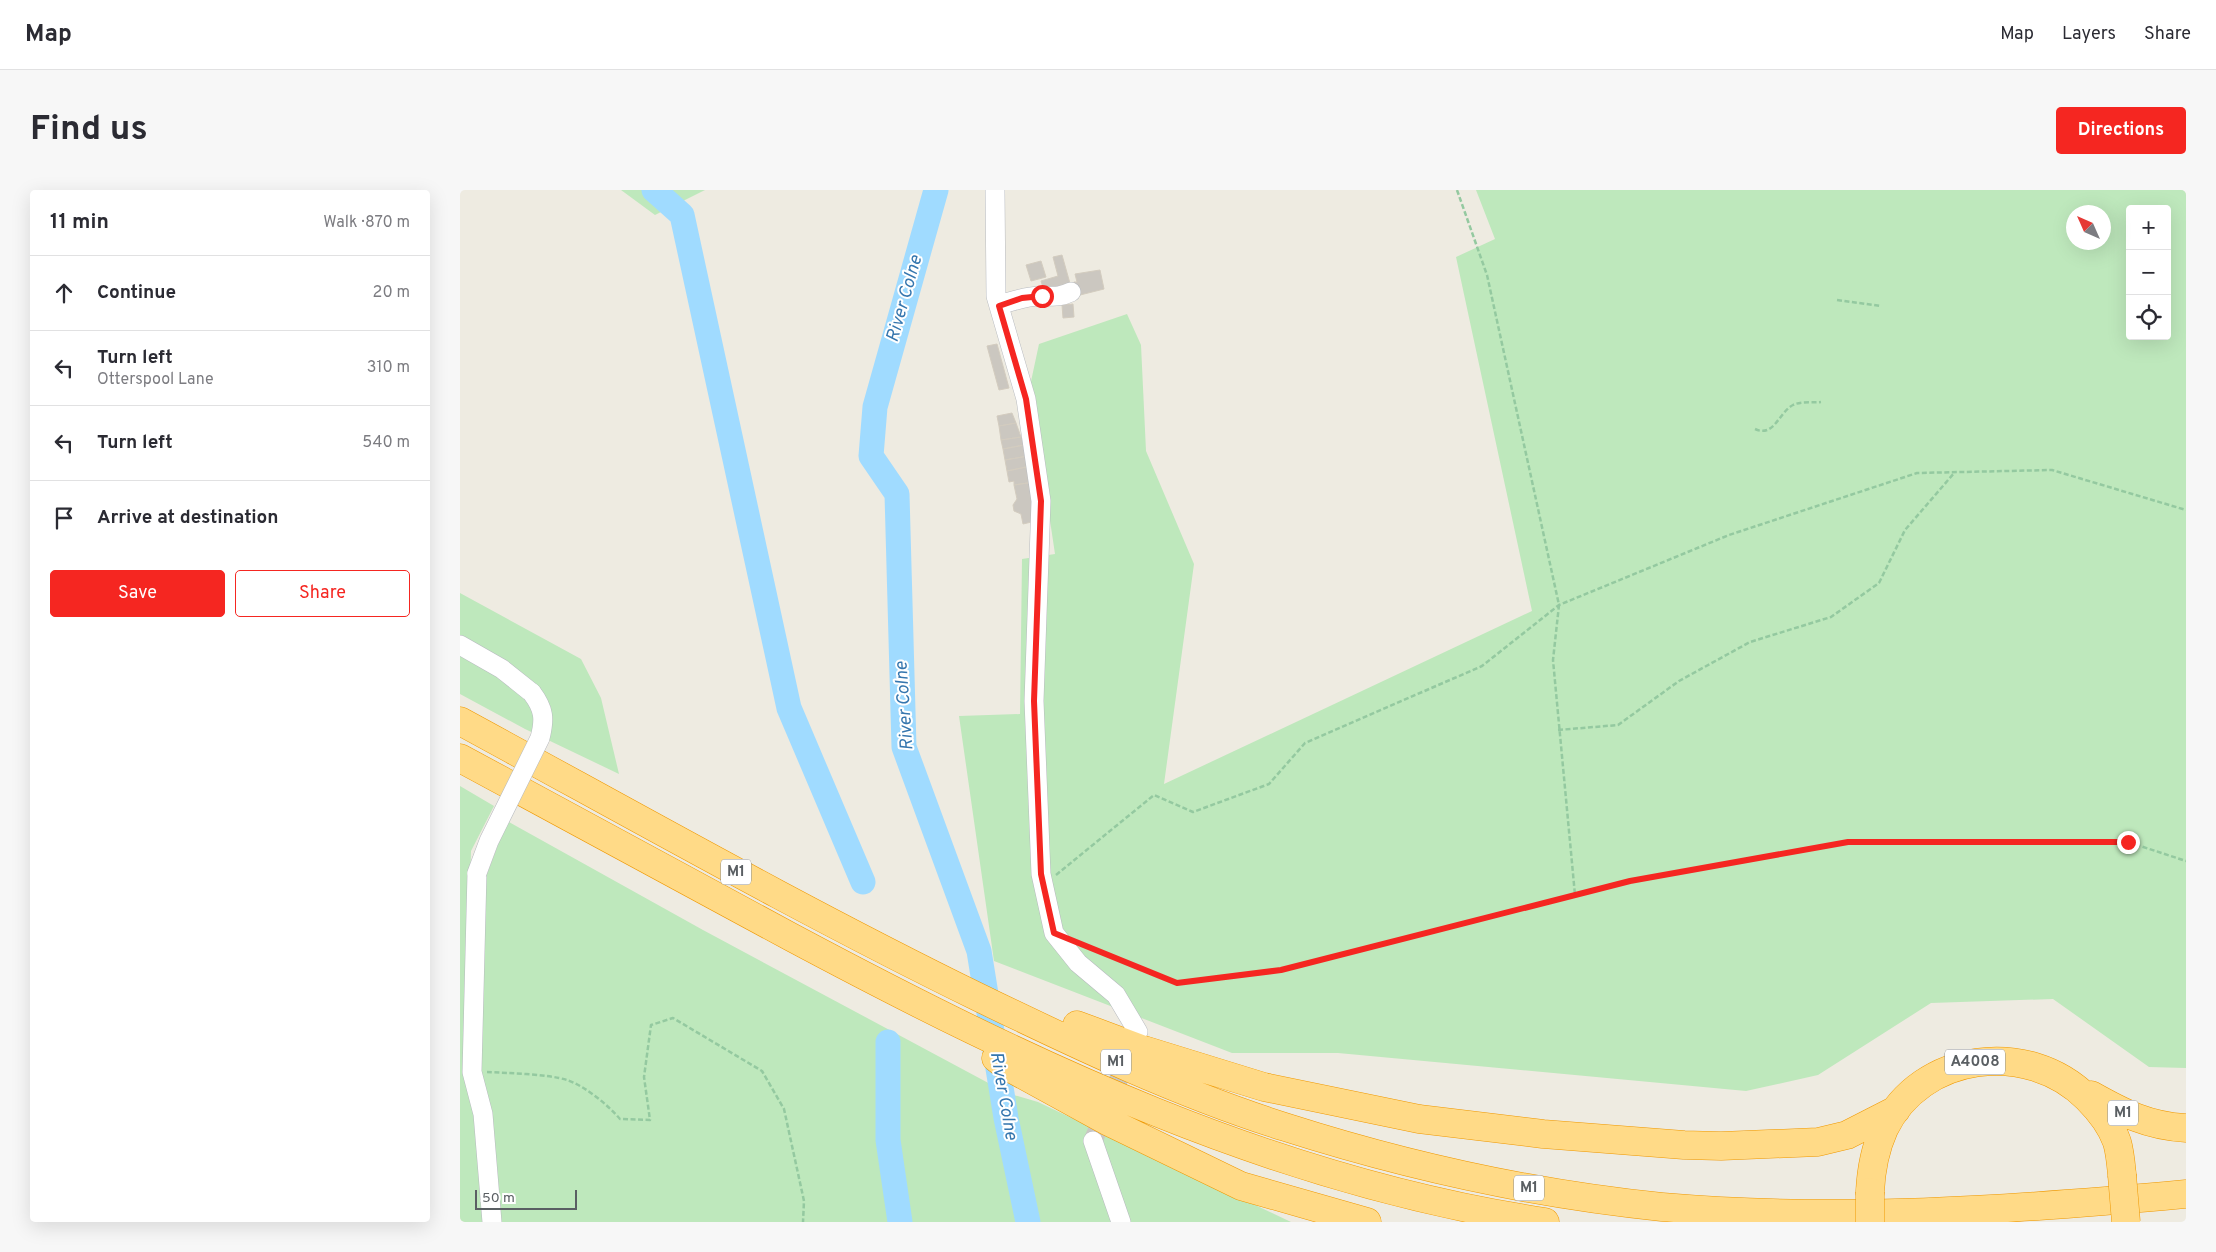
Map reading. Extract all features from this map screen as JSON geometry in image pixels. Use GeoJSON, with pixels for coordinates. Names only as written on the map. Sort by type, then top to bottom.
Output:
{"type":"FeatureCollection","features":[{"type":"Feature","properties":{"kind":"highway","name":"M1"},"geometry":{"type":"LineString","coordinates":[[460,722],[778,895],[937,977],[1018,1008],[1198,1068],[1264,1087],[1419,1119],[1543,1134],[1721,1146],[1833,1140],[1867,1126],[1896,1110]]}},
{"type":"Feature","properties":{"kind":"highway","name":"M1"},"geometry":{"type":"LineString","coordinates":[[460,758],[786,934],[944,1016],[1126,1130],[1241,1186],[1367,1222]]}},
{"type":"Feature","properties":{"kind":"highway","name":"M1"},"geometry":{"type":"LineString","coordinates":[[1018,1008],[1128,1067],[1281,1126],[1422,1166],[1491,1182],[1661,1207],[1730,1212],[1872,1214],[2008,1209],[2186,1194]]}},
{"type":"Feature","properties":{"kind":"highway","name":"A4008"},"geometry":{"type":"LineString","coordinates":[[1870,1222],[1870,1192],[1877,1148],[1884,1129],[1896,1110],[1930,1079],[1961,1065],[1978,1061],[1997,1060],[2016,1061],[2052,1072],[2066,1080],[2095,1106],[2111,1130],[2118,1149],[2126,1222]]}},
{"type":"Feature","properties":{"kind":"highway","name":"M1"},"geometry":{"type":"LineString","coordinates":[[1027,1067],[1140,1106],[1257,1151],[1335,1176],[1410,1196],[1505,1216],[1545,1222]]}},
{"type":"Feature","properties":{"kind":"highway","name":"M1"},"geometry":{"type":"LineString","coordinates":[[2066,1080],[2118,1110],[2140,1120],[2166,1127],[2186,1128]]}},
{"type":"Feature","properties":{"kind":"street"},"geometry":{"type":"LineString","coordinates":[[995,190],[996,296],[1026,399],[1041,501],[1034,701],[1042,880],[1054,933],[1078,963],[1116,995],[1138,1032]]}},
{"type":"Feature","properties":{"kind":"street"},"geometry":{"type":"LineString","coordinates":[[999,306],[1022,298],[1042,296],[1059,298],[1072,292]]}},
{"type":"Feature","properties":{"kind":"street"},"geometry":{"type":"LineString","coordinates":[[460,645],[502,669],[532,693],[542,706],[544,725],[540,738],[489,840],[477,873],[472,1072],[483,1114],[492,1222]]}},
{"type":"Feature","properties":{"kind":"street"},"geometry":{"type":"LineString","coordinates":[[1093,1141],[1121,1222]]}},
{"type":"Feature","properties":{"kind":"path"},"geometry":{"type":"LineString","coordinates":[[1457,190],[1487,276],[1559,605],[1553,660],[1558,730],[1575,895]]}},
{"type":"Feature","properties":{"kind":"path"},"geometry":{"type":"LineString","coordinates":[[1837,300],[1882,306]]}},
{"type":"Feature","properties":{"kind":"path"},"geometry":{"type":"LineString","coordinates":[[1755,429],[1764,431],[1770,429],[1790,407],[1798,403],[1822,402]]}},
{"type":"Feature","properties":{"kind":"path"},"geometry":{"type":"LineString","coordinates":[[1042,880],[1154,795],[1193,812],[1269,784],[1305,743],[1482,666],[1559,605],[1729,536],[1916,473],[2052,470],[2186,510]]}},
{"type":"Feature","properties":{"kind":"path"},"geometry":{"type":"LineString","coordinates":[[1558,730],[1618,725],[1679,680],[1750,642],[1831,617],[1879,584],[1905,530],[1955,472]]}},
{"type":"Feature","properties":{"kind":"path"},"geometry":{"type":"LineString","coordinates":[[1054,933],[1177,983],[1281,970],[1630,881],[1848,842],[2128,842],[2186,861]]}},
{"type":"Feature","properties":{"kind":"path"},"geometry":{"type":"LineString","coordinates":[[472,1072],[508,1073],[568,1081],[606,1103],[620,1119],[650,1120],[644,1077],[651,1026],[673,1018],[762,1071],[784,1109],[804,1201],[803,1222]]}},
{"type":"Feature","properties":{"kind":"green space"},"geometry":{"type":"Polygon","coordinates":[[[621,190],[705,190],[655,215],[621,190]]]}},
{"type":"Feature","properties":{"kind":"green space"},"geometry":{"type":"Polygon","coordinates":[[[1476,190],[2186,190],[2186,1068],[2149,1067],[2053,999],[1931,1003],[1818,1075],[1746,1091],[1338,1053],[1232,1053],[994,961],[959,716],[1020,714],[1022,559],[1055,554],[1030,386],[1039,344],[1127,314],[1141,345],[1146,451],[1194,564],[1164,784],[1532,611],[1456,257],[1495,239],[1476,190]]]}},
{"type":"Feature","properties":{"kind":"green space"},"geometry":{"type":"Polygon","coordinates":[[[460,593],[581,659],[601,698],[619,774],[525,729],[460,694],[460,593]]]}},
{"type":"Feature","properties":{"kind":"green space"},"geometry":{"type":"Polygon","coordinates":[[[460,786],[494,806],[471,851],[470,884],[484,882],[507,821],[703,930],[1007,1093],[1038,1102],[1291,1222],[460,1222],[460,786]]]}},
{"type":"Feature","properties":{"kind":"building"},"geometry":{"type":"Polygon","coordinates":[[[1062,255],[1071,287],[1045,294],[1041,281],[1058,276],[1053,257],[1062,255]]]}},
{"type":"Feature","properties":{"kind":"building"},"geometry":{"type":"Polygon","coordinates":[[[1041,261],[1046,277],[1031,281],[1026,265],[1041,261]]]}},
{"type":"Feature","properties":{"kind":"building"},"geometry":{"type":"Polygon","coordinates":[[[1100,270],[1104,289],[1076,296],[1074,282],[1077,282],[1075,274],[1100,270]]]}},
{"type":"Feature","properties":{"kind":"building"},"geometry":{"type":"Polygon","coordinates":[[[1073,304],[1074,317],[1063,318],[1062,305],[1073,304]]]}},
{"type":"Feature","properties":{"kind":"building"},"geometry":{"type":"Polygon","coordinates":[[[997,344],[1009,388],[999,390],[987,346],[997,344]]]}},
{"type":"Feature","properties":{"kind":"building"},"geometry":{"type":"Polygon","coordinates":[[[1012,413],[1016,423],[999,426],[997,416],[1012,413]]]}},
{"type":"Feature","properties":{"kind":"building"},"geometry":{"type":"Polygon","coordinates":[[[1016,423],[1021,437],[1001,440],[999,426],[1016,423]]]}},
{"type":"Feature","properties":{"kind":"building"},"geometry":{"type":"Polygon","coordinates":[[[1021,437],[1024,445],[1003,449],[1001,440],[1021,437]]]}},
{"type":"Feature","properties":{"kind":"building"},"geometry":{"type":"Polygon","coordinates":[[[1024,445],[1028,456],[1005,460],[1003,449],[1024,445]]]}},
{"type":"Feature","properties":{"kind":"building"},"geometry":{"type":"Polygon","coordinates":[[[1028,456],[1031,466],[1007,471],[1005,460],[1028,456]]]}},
{"type":"Feature","properties":{"kind":"building"},"geometry":{"type":"Polygon","coordinates":[[[1031,466],[1034,482],[1014,485],[1014,481],[1009,482],[1007,471],[1031,466]]]}},
{"type":"Feature","properties":{"kind":"building"},"geometry":{"type":"Polygon","coordinates":[[[1034,482],[1040,520],[1023,524],[1021,514],[1014,511],[1013,505],[1017,499],[1014,485],[1034,482]]]}},
{"type":"Feature","properties":{"kind":"waterway"},"geometry":{"type":"LineString","coordinates":[[654,190],[682,215],[789,708],[863,882]]}},
{"type":"Feature","properties":{"kind":"waterway","name":"River Colne"},"geometry":{"type":"LineString","coordinates":[[936,190],[875,407],[871,456],[897,494],[904,747],[979,951],[1006,1118],[1028,1222]]}},
{"type":"Feature","properties":{"kind":"waterway"},"geometry":{"type":"LineString","coordinates":[[888,1042],[888,1140],[900,1222]]}},
{"type":"Feature","properties":{"kind":"tunnel"},"geometry":{"type":"LineString","coordinates":[[1093,1141],[1129,1054]]}},
{"type":"Feature","properties":{"kind":"route"},"geometry":{"type":"LineString","coordinates":[[1042,296],[1022,298],[999,306],[1026,399],[1041,501],[1034,701],[1041,874],[1054,933],[1177,983],[1281,970],[1630,881],[1848,842],[2128,842]]}}]}
